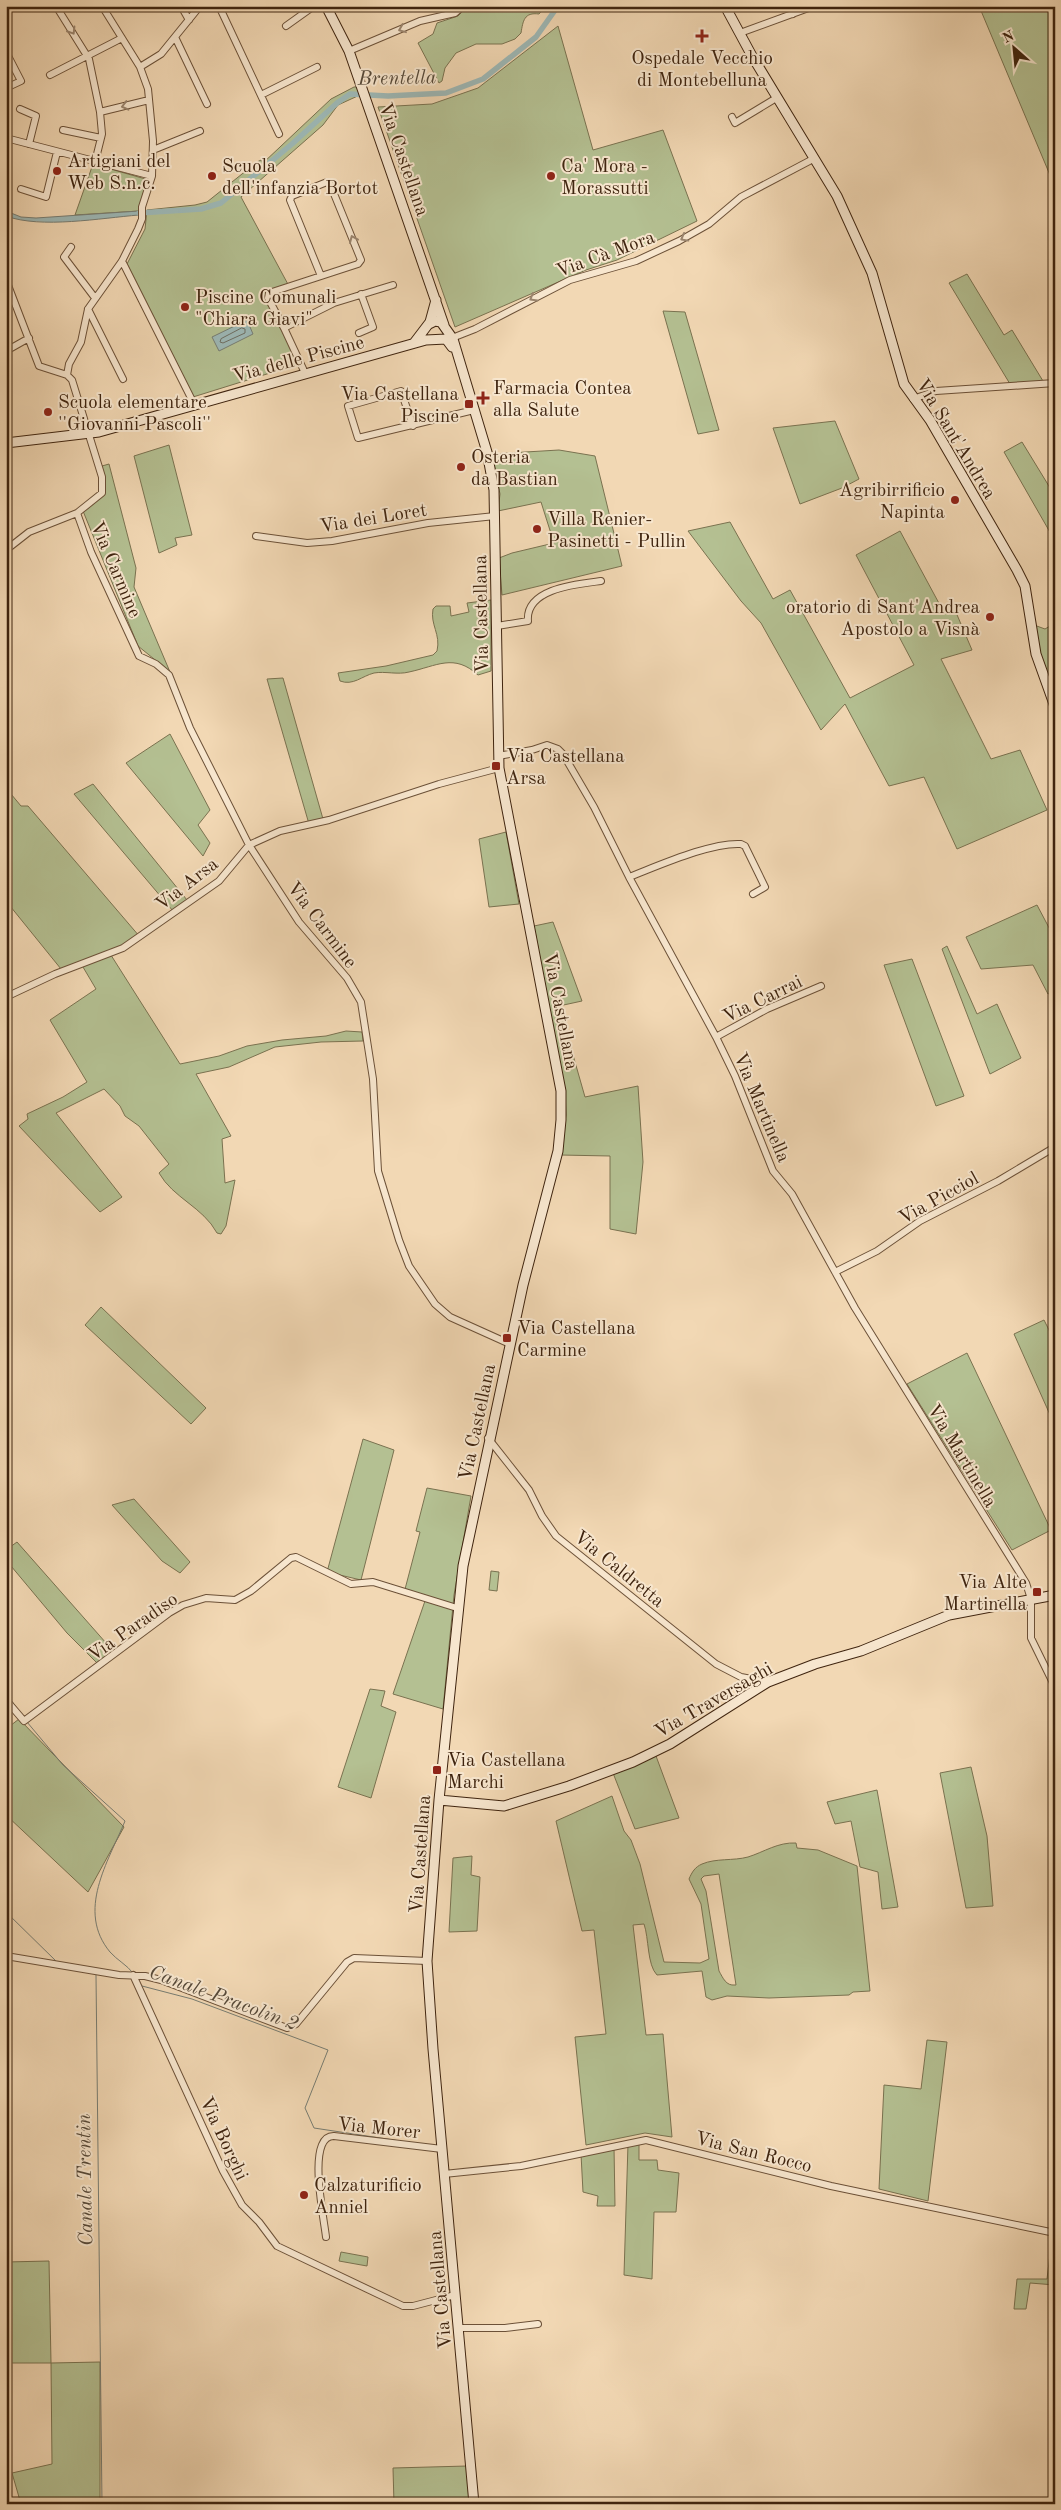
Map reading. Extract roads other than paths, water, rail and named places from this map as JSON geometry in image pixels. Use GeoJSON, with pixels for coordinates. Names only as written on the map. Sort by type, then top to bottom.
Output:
{"type":"FeatureCollection","features":[{"type":"Feature","properties":{"kind":"main road","name":"Via Castellana"},"geometry":{"type":"LineString","coordinates":[[326,6],[349,51],[445,326],[452,338],[491,473],[495,516],[499,768],[561,1091],[558,1151],[523,1285],[488,1438],[463,1566],[457,1608],[439,1800],[427,1961],[474,2504]]}},
{"type":"Feature","properties":{"kind":"main road","name":"Via Sant'Andrea"},"geometry":{"type":"LineString","coordinates":[[725,6],[837,196],[872,272],[904,384],[930,420],[1025,586],[1036,654],[1055,707]]}},
{"type":"Feature","properties":{"kind":"main road"},"geometry":{"type":"LineString","coordinates":[[412,344],[420,338],[429,325],[435,310],[436,298]]}},
{"type":"Feature","properties":{"kind":"main road"},"geometry":{"type":"LineString","coordinates":[[437,321],[445,326],[445,334],[437,339],[428,333],[429,325],[437,321]]}},
{"type":"Feature","properties":{"kind":"main road","name":"Via Castellana"},"geometry":{"type":"LineString","coordinates":[[437,339],[449,341],[458,359]]}},
{"type":"Feature","properties":{"kind":"main road","name":"Via delle Piscine"},"geometry":{"type":"LineString","coordinates":[[6,443],[88,434],[305,372],[437,339]]}},
{"type":"Feature","properties":{"kind":"main road","name":"Via Traversaghi"},"geometry":{"type":"LineString","coordinates":[[439,1800],[504,1806],[569,1786],[633,1762],[670,1744],[768,1682],[861,1651],[949,1615],[1055,1595]]}},
{"type":"Feature","properties":{"kind":"street"},"geometry":{"type":"LineString","coordinates":[[56,6],[87,56],[100,112],[101,138],[95,162]]}},
{"type":"Feature","properties":{"kind":"street"},"geometry":{"type":"LineString","coordinates":[[67,375],[69,364],[81,342],[88,309],[122,261],[142,219],[142,207],[152,176],[153,150],[149,100],[140,67],[102,6]]}},
{"type":"Feature","properties":{"kind":"street"},"geometry":{"type":"LineString","coordinates":[[181,6],[190,20]]}},
{"type":"Feature","properties":{"kind":"street"},"geometry":{"type":"LineString","coordinates":[[140,67],[161,54],[200,6]]}},
{"type":"Feature","properties":{"kind":"street"},"geometry":{"type":"LineString","coordinates":[[219,6],[279,134]]}},
{"type":"Feature","properties":{"kind":"street"},"geometry":{"type":"LineString","coordinates":[[286,26],[314,6]]}},
{"type":"Feature","properties":{"kind":"street"},"geometry":{"type":"LineString","coordinates":[[349,51],[420,22],[455,14],[463,6]]}},
{"type":"Feature","properties":{"kind":"street"},"geometry":{"type":"LineString","coordinates":[[788,6],[793,14]]}},
{"type":"Feature","properties":{"kind":"street"},"geometry":{"type":"LineString","coordinates":[[740,33],[814,6]]}},
{"type":"Feature","properties":{"kind":"street"},"geometry":{"type":"LineString","coordinates":[[175,37],[207,104]]}},
{"type":"Feature","properties":{"kind":"street"},"geometry":{"type":"LineString","coordinates":[[50,75],[122,38]]}},
{"type":"Feature","properties":{"kind":"street"},"geometry":{"type":"LineString","coordinates":[[6,52],[21,81],[6,88]]}},
{"type":"Feature","properties":{"kind":"street"},"geometry":{"type":"LineString","coordinates":[[261,96],[317,67]]}},
{"type":"Feature","properties":{"kind":"street"},"geometry":{"type":"LineString","coordinates":[[732,118],[736,123],[778,97]]}},
{"type":"Feature","properties":{"kind":"street"},"geometry":{"type":"LineString","coordinates":[[100,112],[149,100]]}},
{"type":"Feature","properties":{"kind":"street"},"geometry":{"type":"LineString","coordinates":[[20,109],[36,116],[29,144]]}},
{"type":"Feature","properties":{"kind":"street"},"geometry":{"type":"LineString","coordinates":[[63,130],[101,138]]}},
{"type":"Feature","properties":{"kind":"street"},"geometry":{"type":"LineString","coordinates":[[153,150],[200,131]]}},
{"type":"Feature","properties":{"kind":"street"},"geometry":{"type":"LineString","coordinates":[[6,138],[152,176]]}},
{"type":"Feature","properties":{"kind":"street"},"geometry":{"type":"LineString","coordinates":[[21,189],[46,197],[57,152]]}},
{"type":"Feature","properties":{"kind":"street","name":"Via Cà Mora"},"geometry":{"type":"LineString","coordinates":[[452,338],[475,329],[570,280],[636,261],[662,249],[708,224],[758,186],[815,158]]}},
{"type":"Feature","properties":{"kind":"street"},"geometry":{"type":"LineString","coordinates":[[305,372],[268,298],[270,292],[321,276],[358,264],[361,259],[330,184],[327,182],[292,196],[290,200],[321,276]]}},
{"type":"Feature","properties":{"kind":"street"},"geometry":{"type":"LineString","coordinates":[[71,247],[64,257],[95,298]]}},
{"type":"Feature","properties":{"kind":"street"},"geometry":{"type":"LineString","coordinates":[[122,261],[194,404]]}},
{"type":"Feature","properties":{"kind":"street"},"geometry":{"type":"LineString","coordinates":[[6,280],[42,368],[67,375],[72,382],[102,477],[102,493],[77,514],[29,532],[6,550]]}},
{"type":"Feature","properties":{"kind":"street"},"geometry":{"type":"LineString","coordinates":[[284,328],[334,303],[392,285]]}},
{"type":"Feature","properties":{"kind":"street"},"geometry":{"type":"LineString","coordinates":[[359,333],[373,327],[361,294]]}},
{"type":"Feature","properties":{"kind":"street"},"geometry":{"type":"LineString","coordinates":[[88,309],[94,316],[123,379]]}},
{"type":"Feature","properties":{"kind":"street"},"geometry":{"type":"LineString","coordinates":[[6,350],[29,338]]}},
{"type":"Feature","properties":{"kind":"street"},"geometry":{"type":"LineString","coordinates":[[913,399],[936,392],[1055,383]]}},
{"type":"Feature","properties":{"kind":"street"},"geometry":{"type":"LineString","coordinates":[[413,426],[401,391],[348,406],[358,438],[413,426],[474,410]]}},
{"type":"Feature","properties":{"kind":"street","name":"Via Carmine"},"geometry":{"type":"LineString","coordinates":[[77,514],[91,552],[139,656],[156,664],[169,676],[190,728],[249,844],[299,922],[347,978],[361,1002],[373,1079],[378,1171],[398,1240],[409,1266],[435,1304],[450,1317],[510,1344]]}},
{"type":"Feature","properties":{"kind":"street","name":"Via dei Loret"},"geometry":{"type":"LineString","coordinates":[[256,536],[308,543],[332,541],[428,523],[495,516]]}},
{"type":"Feature","properties":{"kind":"street"},"geometry":{"type":"LineString","coordinates":[[496,626],[528,621],[528,612],[539,598],[550,590],[600,581]]}},
{"type":"Feature","properties":{"kind":"street","name":"Via Martinella"},"geometry":{"type":"LineString","coordinates":[[498,756],[532,750],[547,745],[558,748],[594,807],[629,877],[716,1037],[735,1076],[773,1171],[792,1194],[835,1272],[936,1442],[1026,1582],[1031,1599]]}},
{"type":"Feature","properties":{"kind":"street","name":"Via Arsa"},"geometry":{"type":"LineString","coordinates":[[6,997],[55,974],[123,948],[219,881],[249,844],[280,831],[330,820],[439,784],[499,768]]}},
{"type":"Feature","properties":{"kind":"street"},"geometry":{"type":"LineString","coordinates":[[629,877],[719,846],[741,844],[745,846],[765,887],[753,894]]}},
{"type":"Feature","properties":{"kind":"street","name":"Via Carrai"},"geometry":{"type":"LineString","coordinates":[[716,1037],[767,1009],[821,986]]}},
{"type":"Feature","properties":{"kind":"street","name":"Via Picciol"},"geometry":{"type":"LineString","coordinates":[[835,1272],[877,1251],[920,1221],[998,1181],[1055,1147]]}},
{"type":"Feature","properties":{"kind":"street","name":"Via Caldretta"},"geometry":{"type":"LineString","coordinates":[[488,1438],[529,1490],[542,1516],[556,1536],[716,1664],[741,1677],[768,1682]]}},
{"type":"Feature","properties":{"kind":"street","name":"Via Paradiso"},"geometry":{"type":"LineString","coordinates":[[6,1700],[24,1721],[169,1613],[183,1605],[206,1598],[235,1600],[251,1591],[291,1558],[296,1557],[351,1584],[373,1582],[457,1608]]}},
{"type":"Feature","properties":{"kind":"street"},"geometry":{"type":"LineString","coordinates":[[1031,1599],[1031,1638],[1055,1688]]}},
{"type":"Feature","properties":{"kind":"street"},"geometry":{"type":"LineString","coordinates":[[6,1956],[119,1976],[161,1980],[286,2028],[296,2024],[347,1962],[354,1958],[427,1961]]}},
{"type":"Feature","properties":{"kind":"street","name":"Via Borghi"},"geometry":{"type":"LineString","coordinates":[[133,1976],[235,2195],[277,2246],[402,2306],[413,2306],[455,2295]]}},
{"type":"Feature","properties":{"kind":"street","name":"Via Morer"},"geometry":{"type":"LineString","coordinates":[[326,2237],[317,2159],[322,2140],[328,2136],[334,2136],[442,2149]]}},
{"type":"Feature","properties":{"kind":"street","name":"Via San Rocco"},"geometry":{"type":"LineString","coordinates":[[444,2174],[521,2166],[646,2140],[831,2186],[1055,2233]]}},
{"type":"Feature","properties":{"kind":"street"},"geometry":{"type":"LineString","coordinates":[[458,2328],[505,2328],[538,2324]]}},
{"type":"Feature","properties":{"kind":"water"},"geometry":{"type":"Polygon","coordinates":[[[6,211],[21,217],[36,218],[139,211],[139,215],[71,222],[36,222],[6,216],[6,211]]]}},
{"type":"Feature","properties":{"kind":"water"},"geometry":{"type":"Polygon","coordinates":[[[247,320],[253,334],[219,351],[212,337],[247,320]]]}},
{"type":"Feature","properties":{"kind":"waterway","name":"Brentella"},"geometry":{"type":"LineString","coordinates":[[139,213],[201,209],[221,203],[292,144],[337,103],[350,94],[388,96],[446,93],[483,79],[536,37],[558,6]]}},
{"type":"Feature","properties":{"kind":"waterway","name":"Canale Pracolin 2"},"geometry":{"type":"LineString","coordinates":[[6,1693],[16,1707]]}},
{"type":"Feature","properties":{"kind":"waterway","name":"Canale Pracolin 2"},"geometry":{"type":"LineString","coordinates":[[27,1722],[63,1765],[125,1821],[98,1886],[95,1903],[96,1920],[100,1936],[110,1952],[133,1973]]}},
{"type":"Feature","properties":{"kind":"waterway","name":"Canale Trentin"},"geometry":{"type":"LineString","coordinates":[[6,1912],[57,1962]]}},
{"type":"Feature","properties":{"kind":"waterway","name":"Canale Trentin"},"geometry":{"type":"LineString","coordinates":[[96,1975],[102,2504]]}},
{"type":"Feature","properties":{"kind":"waterway","name":"Canale Pracolin 2"},"geometry":{"type":"LineString","coordinates":[[142,1986],[192,1999],[328,2050],[305,2108],[314,2128],[400,2141]]}},
{"type":"Feature","properties":{"kind":"place","name":"Ospedale Vecchio di Montebelluna"},"geometry":{"type":"Point","coordinates":[702,36]}},
{"type":"Feature","properties":{"kind":"place","name":"Artigiani del Web S.n.c."},"geometry":{"type":"Point","coordinates":[57,171]}},
{"type":"Feature","properties":{"kind":"place","name":"Scuola dell'infanzia Bortot"},"geometry":{"type":"Point","coordinates":[212,176]}},
{"type":"Feature","properties":{"kind":"place","name":"Ca' Mora - Morassutti"},"geometry":{"type":"Point","coordinates":[551,176]}},
{"type":"Feature","properties":{"kind":"place","name":"Piscine Comunali \"Chiara Giavi\""},"geometry":{"type":"Point","coordinates":[185,307]}},
{"type":"Feature","properties":{"kind":"place","name":"Farmacia Contea alla Salute"},"geometry":{"type":"Point","coordinates":[483,398]}},
{"type":"Feature","properties":{"kind":"place","name":"Via Castellana Piscine"},"geometry":{"type":"Point","coordinates":[469,404]}},
{"type":"Feature","properties":{"kind":"place","name":"Scuola elementare ''Giovanni Pascoli''"},"geometry":{"type":"Point","coordinates":[48,412]}},
{"type":"Feature","properties":{"kind":"place","name":"Osteria da Bastian"},"geometry":{"type":"Point","coordinates":[461,467]}},
{"type":"Feature","properties":{"kind":"place","name":"Agribirrificio Napinta"},"geometry":{"type":"Point","coordinates":[955,500]}},
{"type":"Feature","properties":{"kind":"place","name":"Villa Renier- Pasinetti - Pullin"},"geometry":{"type":"Point","coordinates":[537,529]}},
{"type":"Feature","properties":{"kind":"place","name":"oratorio di Sant'Andrea Apostolo a Visnà"},"geometry":{"type":"Point","coordinates":[990,617]}},
{"type":"Feature","properties":{"kind":"place","name":"Via Castellana Arsa"},"geometry":{"type":"Point","coordinates":[496,766]}},
{"type":"Feature","properties":{"kind":"place","name":"Via Castellana Carmine"},"geometry":{"type":"Point","coordinates":[507,1338]}},
{"type":"Feature","properties":{"kind":"place","name":"Via Alte Martinella"},"geometry":{"type":"Point","coordinates":[1037,1592]}},
{"type":"Feature","properties":{"kind":"place","name":"Via Castellana Marchi"},"geometry":{"type":"Point","coordinates":[437,1770]}},
{"type":"Feature","properties":{"kind":"place","name":"Calzaturificio Anniel"},"geometry":{"type":"Point","coordinates":[304,2195]}}]}
